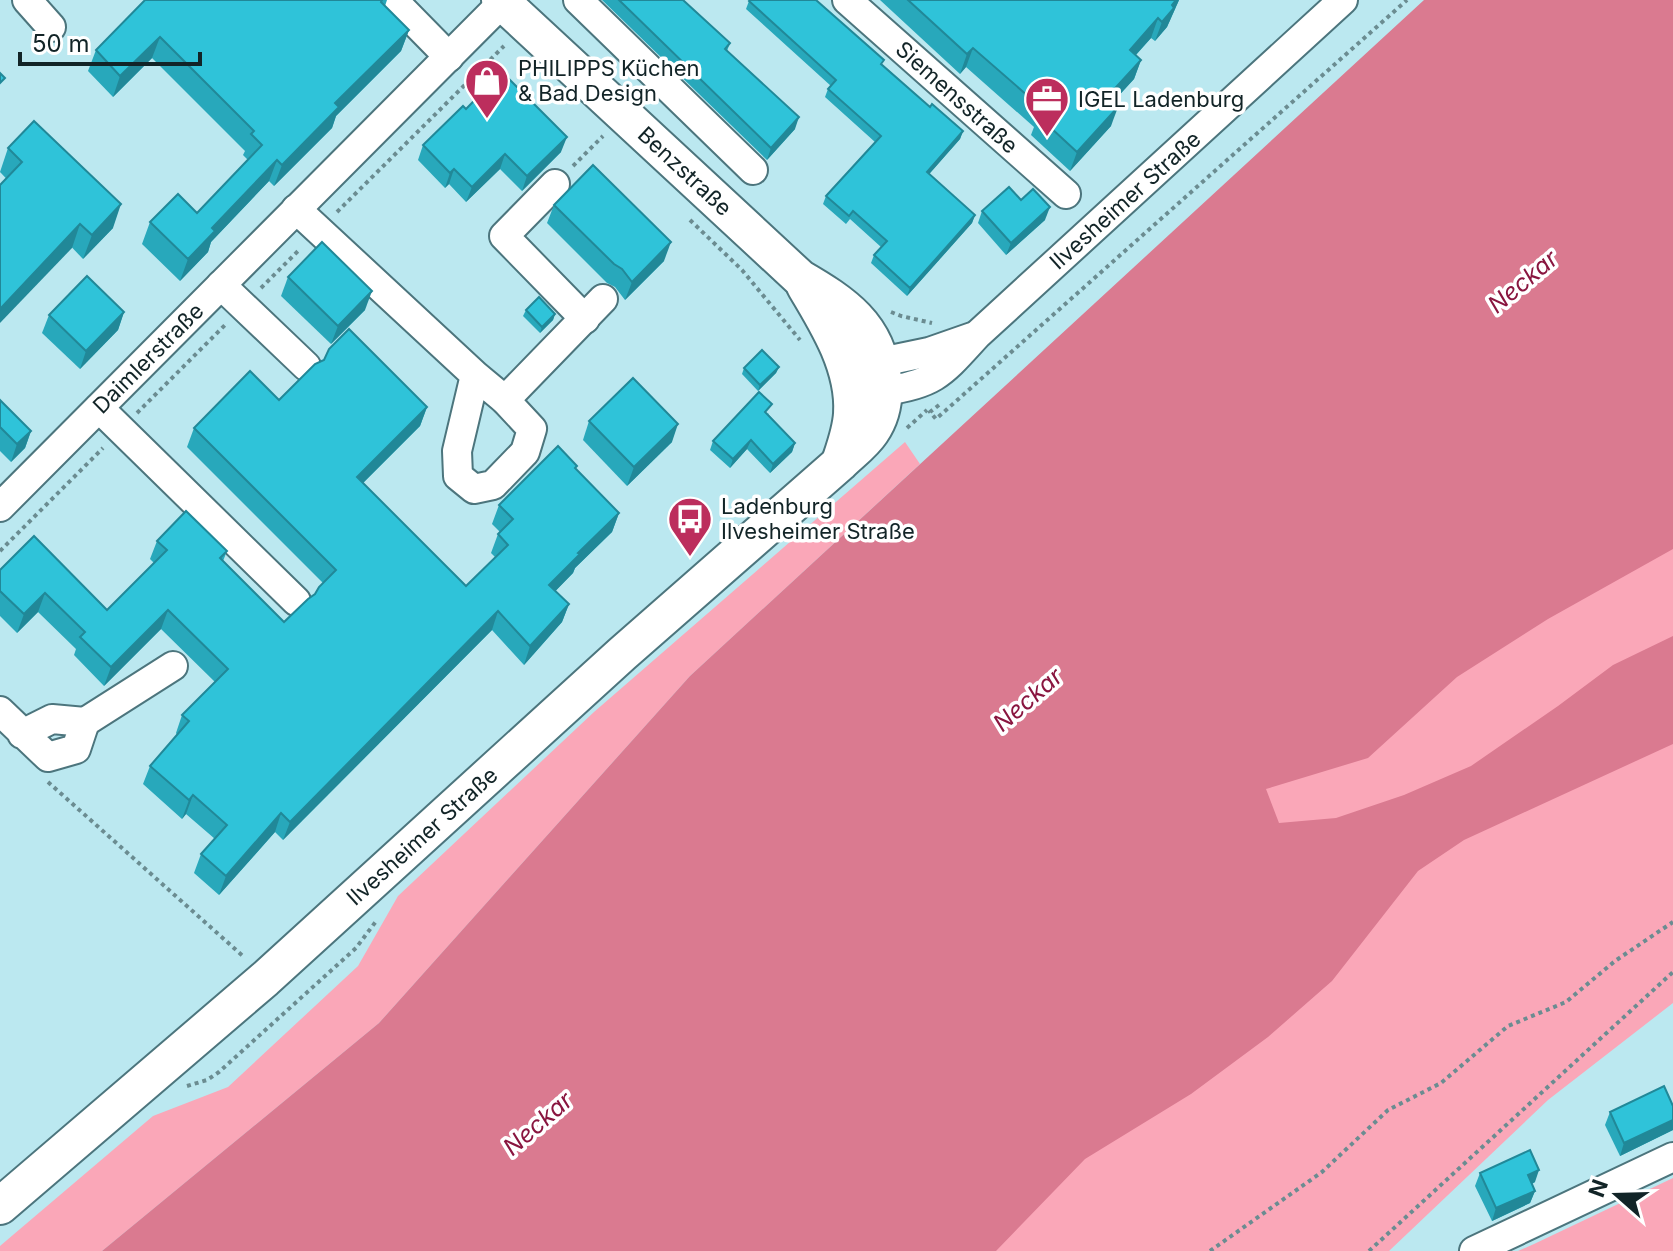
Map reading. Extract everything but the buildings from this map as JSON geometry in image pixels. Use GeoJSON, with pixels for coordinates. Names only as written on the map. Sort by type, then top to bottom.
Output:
{"type":"FeatureCollection","features":[{"type":"Feature","properties":{"kind":"main road","name":"Benzstraße"},"geometry":{"type":"LineString","coordinates":[[502,1],[800,278],[835,299],[852,314],[874,343],[883,376]]}},
{"type":"Feature","properties":{"kind":"main road","name":"Benzstraße"},"geometry":{"type":"LineString","coordinates":[[800,278],[831,332],[850,382],[852,415],[840,463]]}},
{"type":"Feature","properties":{"kind":"main road","name":"Ilvesheimer Straße"},"geometry":{"type":"LineString","coordinates":[[850,382],[883,376]]}},
{"type":"Feature","properties":{"kind":"main road"},"geometry":{"type":"LineString","coordinates":[[840,463],[869,435],[880,414],[883,376]]}},
{"type":"Feature","properties":{"kind":"main road","name":"Ilvesheimer Straße"},"geometry":{"type":"LineString","coordinates":[[0,1206],[265,979],[622,654],[840,463]]}},
{"type":"Feature","properties":{"kind":"street"},"geometry":{"type":"LineString","coordinates":[[27,0],[51,27]]}},
{"type":"Feature","properties":{"kind":"street"},"geometry":{"type":"LineString","coordinates":[[393,0],[449,57]]}},
{"type":"Feature","properties":{"kind":"street"},"geometry":{"type":"LineString","coordinates":[[578,0],[753,170]]}},
{"type":"Feature","properties":{"kind":"street","name":"Siemensstraße"},"geometry":{"type":"LineString","coordinates":[[847,0],[1066,194]]}},
{"type":"Feature","properties":{"kind":"street","name":"Ilvesheimer Straße"},"geometry":{"type":"LineString","coordinates":[[883,376],[929,352],[977,335],[1343,0]]}},
{"type":"Feature","properties":{"kind":"street","name":"Daimlerstraße"},"geometry":{"type":"LineString","coordinates":[[0,506],[502,1]]}},
{"type":"Feature","properties":{"kind":"street"},"geometry":{"type":"LineString","coordinates":[[505,400],[594,309],[504,236],[555,184]]}},
{"type":"Feature","properties":{"kind":"street"},"geometry":{"type":"LineString","coordinates":[[296,209],[505,400],[532,429],[525,452],[493,485],[474,489],[458,476],[457,451],[475,375]]}},
{"type":"Feature","properties":{"kind":"street"},"geometry":{"type":"LineString","coordinates":[[221,285],[306,366]]}},
{"type":"Feature","properties":{"kind":"street"},"geometry":{"type":"LineString","coordinates":[[99,408],[296,601]]}},
{"type":"Feature","properties":{"kind":"street"},"geometry":{"type":"LineString","coordinates":[[22,734],[52,719],[85,722],[173,666]]}},
{"type":"Feature","properties":{"kind":"street"},"geometry":{"type":"LineString","coordinates":[[0,711],[48,757],[76,749],[85,722]]}},
{"type":"Feature","properties":{"kind":"street"},"geometry":{"type":"LineString","coordinates":[[1475,1251],[1673,1157]]}},
{"type":"Feature","properties":{"kind":"path"},"geometry":{"type":"LineString","coordinates":[[930,412],[936,419],[951,407],[1407,0]]}},
{"type":"Feature","properties":{"kind":"path"},"geometry":{"type":"LineString","coordinates":[[555,184],[603,136]]}},
{"type":"Feature","properties":{"kind":"path"},"geometry":{"type":"LineString","coordinates":[[886,310],[923,322]]}},
{"type":"Feature","properties":{"kind":"path"},"geometry":{"type":"LineString","coordinates":[[48,757],[47,781],[258,968],[265,979]]}},
{"type":"Feature","properties":{"kind":"path"},"geometry":{"type":"LineString","coordinates":[[1210,1251],[1322,1172],[1388,1110],[1441,1083],[1508,1026],[1566,1002],[1615,961],[1673,922]]}},
{"type":"Feature","properties":{"kind":"path"},"geometry":{"type":"LineString","coordinates":[[1369,1251],[1673,972]]}},
{"type":"Feature","properties":{"kind":"shaded area"},"geometry":{"type":"Polygon","coordinates":[[[1673,1],[1673,1003],[1548,1100],[1389,1251],[488,1251],[1673,1]]]}},
{"type":"Feature","properties":{"kind":"shaded area"},"geometry":{"type":"Polygon","coordinates":[[[905,442],[920,464],[690,676],[379,1023],[102,1251],[0,1251],[0,1246],[153,1116],[228,1087],[358,966],[398,896],[594,712],[905,442]]]}},
{"type":"Feature","properties":{"kind":"shaded area"},"geometry":{"type":"Polygon","coordinates":[[[1673,1178],[1673,1251],[1518,1251],[1534,1244],[1673,1178]]]}},
{"type":"Feature","properties":{"kind":"water","name":"Neckar"},"geometry":{"type":"Polygon","coordinates":[[[1424,0],[1673,0],[1673,549],[1548,619],[1457,677],[1368,758],[1266,789],[1279,823],[1336,818],[1404,795],[1471,766],[1613,665],[1673,636],[1673,744],[1464,840],[1418,871],[1332,981],[1268,1037],[1191,1094],[1085,1159],[996,1251],[102,1251],[379,1023],[690,676],[1424,0]]]}},
{"type":"Feature","properties":{"kind":"place","name":"PHILIPPS Küchen & Bad Design"},"geometry":{"type":"Point","coordinates":[487,120]}},
{"type":"Feature","properties":{"kind":"place","name":"IGEL Ladenburg"},"geometry":{"type":"Point","coordinates":[1047,138]}},
{"type":"Feature","properties":{"kind":"place","name":"Ladenburg Ilvesheimer Straße"},"geometry":{"type":"Point","coordinates":[690,558]}}]}
